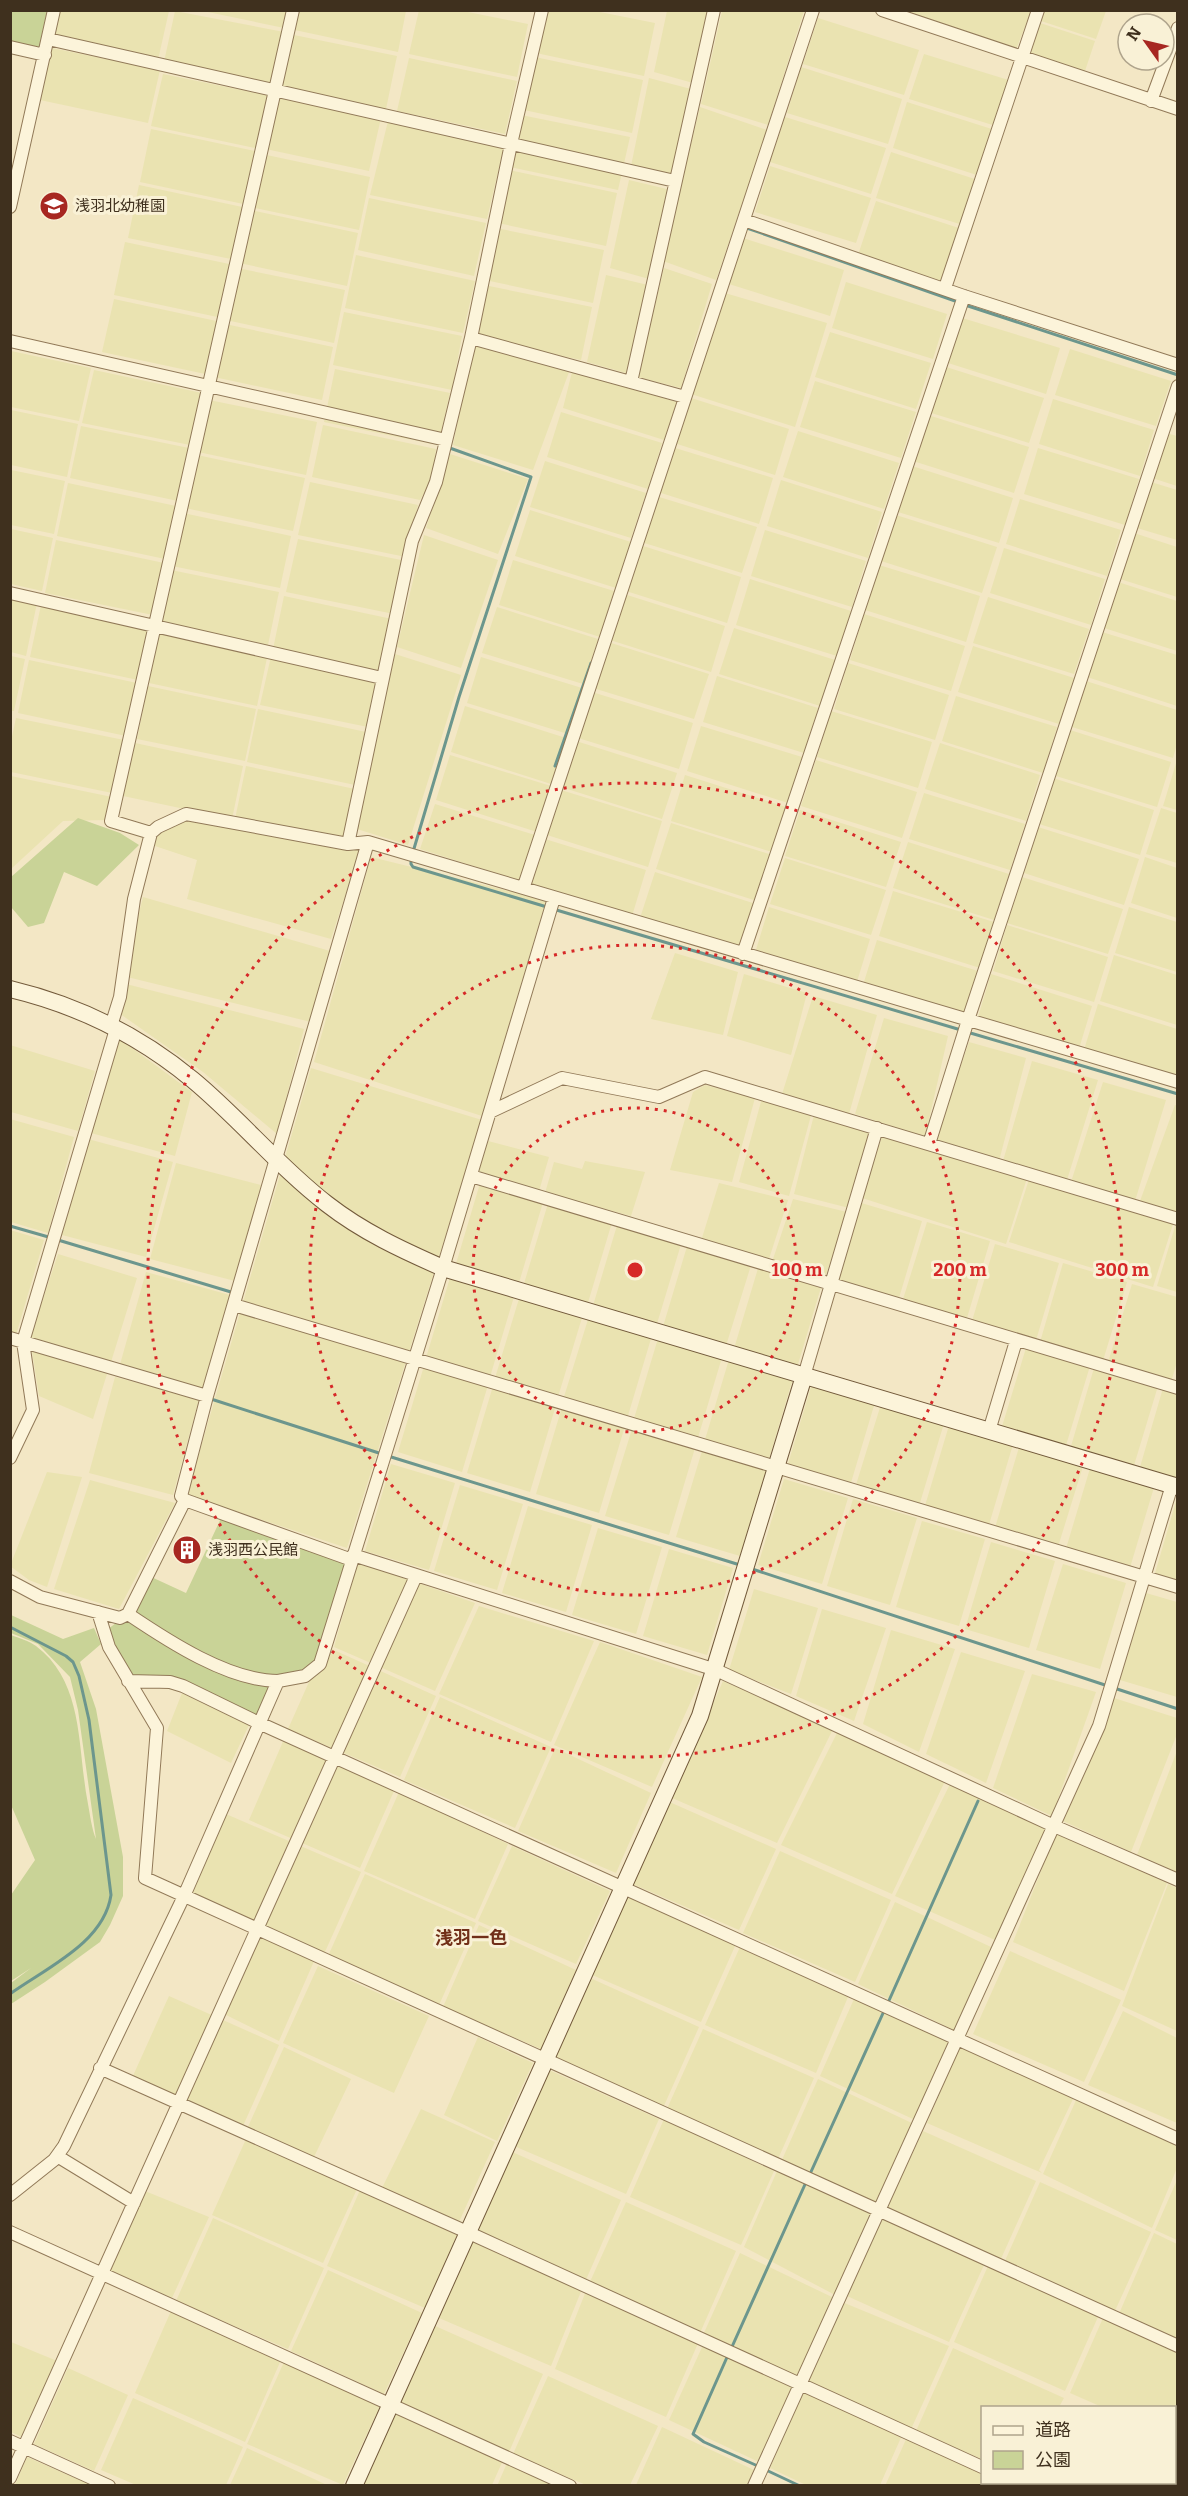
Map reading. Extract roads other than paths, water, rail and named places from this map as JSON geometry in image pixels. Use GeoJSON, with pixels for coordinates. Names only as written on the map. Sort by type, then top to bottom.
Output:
{"type":"FeatureCollection","features":[{"type":"Feature","properties":{"kind":"street"},"geometry":{"type":"LineString","coordinates":[[10,207],[54,10]]}},
{"type":"Feature","properties":{"kind":"street"},"geometry":{"type":"LineString","coordinates":[[151,833],[111,821],[293,10]]}},
{"type":"Feature","properties":{"kind":"street"},"geometry":{"type":"LineString","coordinates":[[348,844],[412,541],[436,483],[471,338],[511,144],[542,10]]}},
{"type":"Feature","properties":{"kind":"street"},"geometry":{"type":"LineString","coordinates":[[631,382],[714,10]]}},
{"type":"Feature","properties":{"kind":"street"},"geometry":{"type":"LineString","coordinates":[[524,886],[813,10]]}},
{"type":"Feature","properties":{"kind":"street"},"geometry":{"type":"LineString","coordinates":[[882,10],[1178,109]]}},
{"type":"Feature","properties":{"kind":"street"},"geometry":{"type":"LineString","coordinates":[[945,288],[1038,10]]}},
{"type":"Feature","properties":{"kind":"street"},"geometry":{"type":"LineString","coordinates":[[1151,101],[1178,28]]}},
{"type":"Feature","properties":{"kind":"street"},"geometry":{"type":"LineString","coordinates":[[48,39],[675,181]]}},
{"type":"Feature","properties":{"kind":"street"},"geometry":{"type":"LineString","coordinates":[[10,47],[45,55]]}},
{"type":"Feature","properties":{"kind":"street"},"geometry":{"type":"LineString","coordinates":[[744,219],[964,296],[1178,365]]}},
{"type":"Feature","properties":{"kind":"street"},"geometry":{"type":"LineString","coordinates":[[743,954],[964,296]]}},
{"type":"Feature","properties":{"kind":"street"},"geometry":{"type":"LineString","coordinates":[[471,338],[685,397]]}},
{"type":"Feature","properties":{"kind":"street"},"geometry":{"type":"LineString","coordinates":[[10,341],[446,441]]}},
{"type":"Feature","properties":{"kind":"street"},"geometry":{"type":"LineString","coordinates":[[929,1144],[1178,386]]}},
{"type":"Feature","properties":{"kind":"street"},"geometry":{"type":"LineString","coordinates":[[10,593],[382,678]]}},
{"type":"Feature","properties":{"kind":"street"},"geometry":{"type":"LineString","coordinates":[[10,1458],[33,1410],[17,1340],[113,1028],[120,997],[134,899],[151,833],[158,827],[186,814],[348,844],[368,842],[524,886],[554,898],[1178,1082]]}},
{"type":"Feature","properties":{"kind":"street"},"geometry":{"type":"LineString","coordinates":[[368,842],[207,1396],[182,1496],[185,1500],[352,1558],[716,1670],[1054,1826],[1178,1880]]}},
{"type":"Feature","properties":{"kind":"street"},"geometry":{"type":"LineString","coordinates":[[128,1614],[168,1641],[245,1677],[278,1681],[306,1676],[320,1664],[443,1268],[554,898]]}},
{"type":"Feature","properties":{"kind":"street"},"geometry":{"type":"LineString","coordinates":[[10,989],[66,1006],[113,1028],[164,1058],[194,1080],[326,1203],[358,1226],[443,1268],[1175,1486],[1100,1726],[754,2486]]}},
{"type":"Feature","properties":{"kind":"street"},"geometry":{"type":"LineString","coordinates":[[490,1112],[562,1078],[659,1097],[705,1077],[1178,1220]]}},
{"type":"Feature","properties":{"kind":"street"},"geometry":{"type":"LineString","coordinates":[[354,2486],[700,1716],[716,1670],[877,1128]]}},
{"type":"Feature","properties":{"kind":"street"},"geometry":{"type":"LineString","coordinates":[[471,1176],[831,1286],[1178,1388]]}},
{"type":"Feature","properties":{"kind":"street"},"geometry":{"type":"LineString","coordinates":[[234,1305],[414,1361],[1178,1587]]}},
{"type":"Feature","properties":{"kind":"street"},"geometry":{"type":"LineString","coordinates":[[17,1340],[207,1396]]}},
{"type":"Feature","properties":{"kind":"street"},"geometry":{"type":"LineString","coordinates":[[989,1431],[1016,1341]]}},
{"type":"Feature","properties":{"kind":"street"},"geometry":{"type":"LineString","coordinates":[[10,1581],[40,1597],[120,1618],[128,1614],[185,1500]]}},
{"type":"Feature","properties":{"kind":"street"},"geometry":{"type":"LineString","coordinates":[[10,2478],[416,1576]]}},
{"type":"Feature","properties":{"kind":"street"},"geometry":{"type":"LineString","coordinates":[[98,1612],[109,1647],[157,1728],[145,1878],[1178,2346]]}},
{"type":"Feature","properties":{"kind":"street"},"geometry":{"type":"LineString","coordinates":[[128,1681],[170,1682],[1178,2139]]}},
{"type":"Feature","properties":{"kind":"street"},"geometry":{"type":"LineString","coordinates":[[10,2194],[57,2156],[64,2146],[184,1896],[278,1681]]}},
{"type":"Feature","properties":{"kind":"street"},"geometry":{"type":"LineString","coordinates":[[100,2068],[467,2232],[981,2467]]}},
{"type":"Feature","properties":{"kind":"street"},"geometry":{"type":"LineString","coordinates":[[57,2156],[134,2203]]}},
{"type":"Feature","properties":{"kind":"street"},"geometry":{"type":"LineString","coordinates":[[10,2232],[570,2486]]}},
{"type":"Feature","properties":{"kind":"street"},"geometry":{"type":"LineString","coordinates":[[10,2441],[109,2486]]}},
{"type":"Feature","properties":{"kind":"waterway"},"geometry":{"type":"LineString","coordinates":[[744,227],[958,302]]}},
{"type":"Feature","properties":{"kind":"waterway"},"geometry":{"type":"LineString","coordinates":[[965,305],[1178,375]]}},
{"type":"Feature","properties":{"kind":"waterway"},"geometry":{"type":"LineString","coordinates":[[413,852],[459,697],[531,477],[447,447]]}},
{"type":"Feature","properties":{"kind":"waterway"},"geometry":{"type":"LineString","coordinates":[[555,766],[591,663]]}},
{"type":"Feature","properties":{"kind":"waterway"},"geometry":{"type":"LineString","coordinates":[[411,858],[413,867],[547,907]]}},
{"type":"Feature","properties":{"kind":"waterway"},"geometry":{"type":"LineString","coordinates":[[553,909],[961,1030]]}},
{"type":"Feature","properties":{"kind":"waterway"},"geometry":{"type":"LineString","coordinates":[[967,1032],[1178,1094]]}},
{"type":"Feature","properties":{"kind":"waterway"},"geometry":{"type":"LineString","coordinates":[[10,1226],[52,1238]]}},
{"type":"Feature","properties":{"kind":"waterway"},"geometry":{"type":"LineString","coordinates":[[58,1240],[231,1292]]}},
{"type":"Feature","properties":{"kind":"waterway"},"geometry":{"type":"LineString","coordinates":[[211,1399],[382,1454]]}},
{"type":"Feature","properties":{"kind":"waterway"},"geometry":{"type":"LineString","coordinates":[[388,1456],[740,1565]]}},
{"type":"Feature","properties":{"kind":"waterway"},"geometry":{"type":"LineString","coordinates":[[752,1569],[1108,1686]]}},
{"type":"Feature","properties":{"kind":"waterway"},"geometry":{"type":"LineString","coordinates":[[10,1627],[66,1656],[73,1662],[79,1676],[89,1720],[111,1895],[106,1912],[85,1941],[56,1964],[10,1994]]}},
{"type":"Feature","properties":{"kind":"waterway"},"geometry":{"type":"LineString","coordinates":[[1114,1688],[1178,1709]]}},
{"type":"Feature","properties":{"kind":"waterway"},"geometry":{"type":"LineString","coordinates":[[887,2005],[978,1801]]}},
{"type":"Feature","properties":{"kind":"waterway"},"geometry":{"type":"LineString","coordinates":[[810,2174],[884,2011]]}},
{"type":"Feature","properties":{"kind":"waterway"},"geometry":{"type":"LineString","coordinates":[[731,2349],[807,2180]]}},
{"type":"Feature","properties":{"kind":"waterway"},"geometry":{"type":"LineString","coordinates":[[728,2355],[693,2434],[704,2442],[760,2467]]}},
{"type":"Feature","properties":{"kind":"waterway"},"geometry":{"type":"LineString","coordinates":[[766,2470],[800,2486]]}},
{"type":"Feature","properties":{"kind":"place","name":"浅羽北幼稚園"},"geometry":{"type":"Point","coordinates":[54,206]}},
{"type":"Feature","properties":{"kind":"place","name":"浅羽西公民館"},"geometry":{"type":"Point","coordinates":[187,1550]}},
{"type":"Feature","properties":{"kind":"district","name":"浅羽一色"},"geometry":{"type":"Point","coordinates":[471,1938]}}]}
